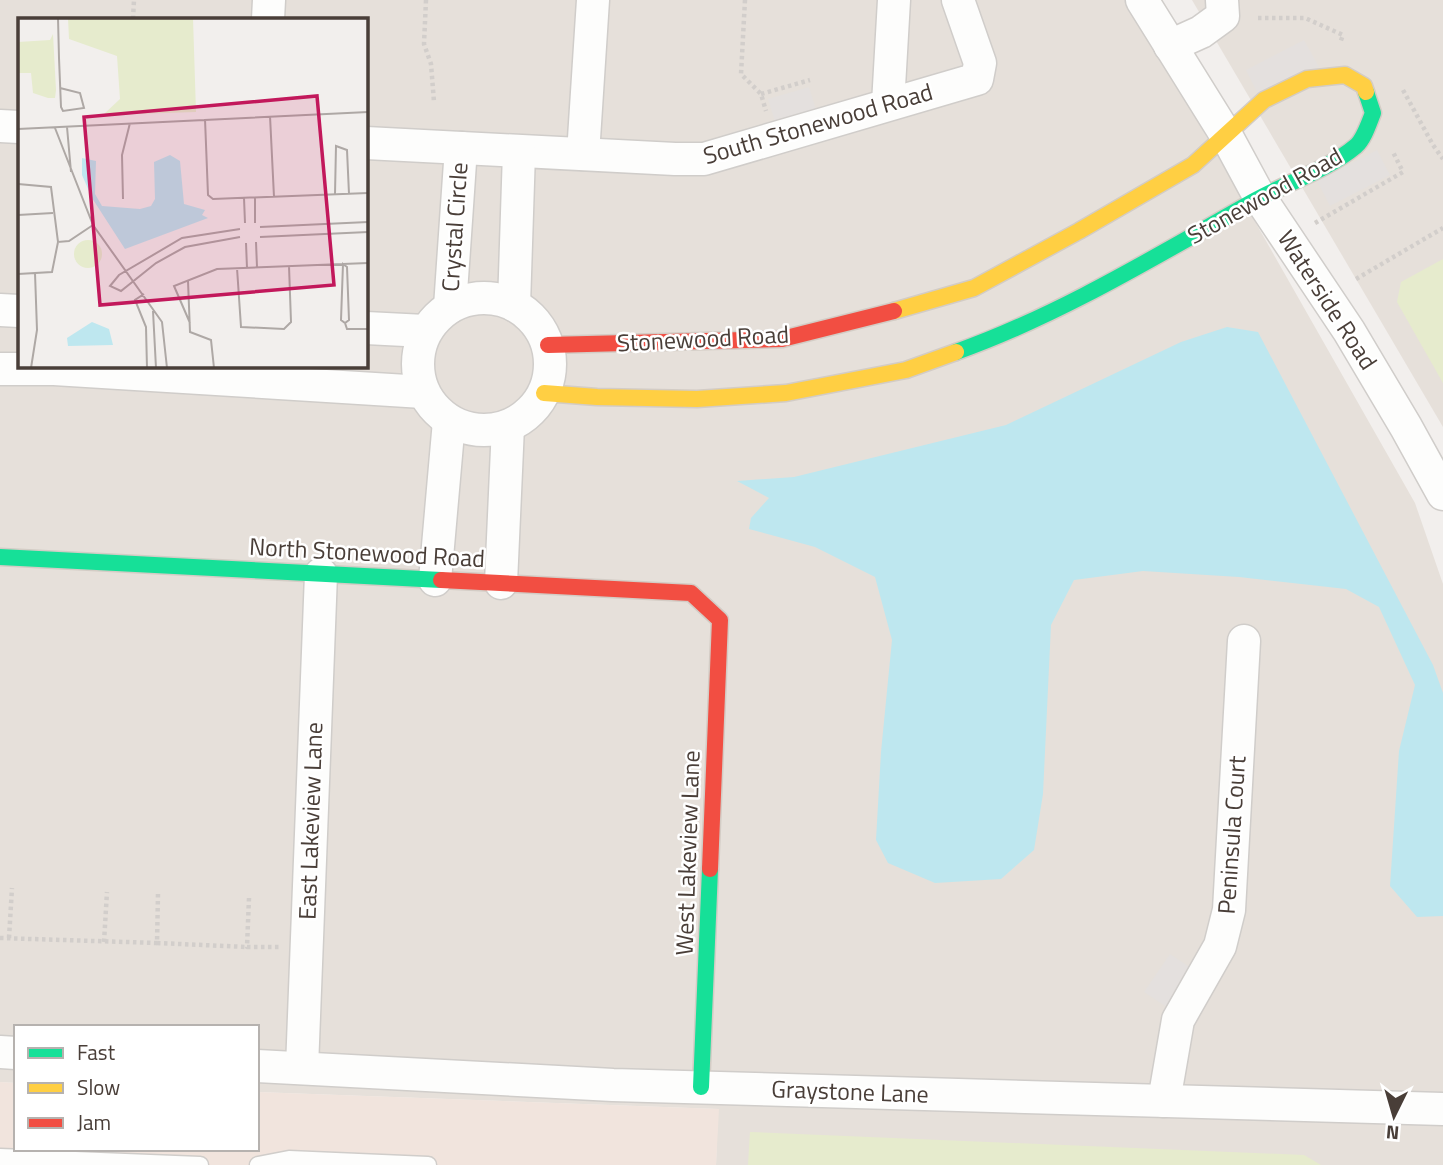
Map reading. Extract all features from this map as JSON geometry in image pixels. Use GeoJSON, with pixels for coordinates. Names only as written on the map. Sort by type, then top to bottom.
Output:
{"type":"FeatureCollection","features":[{"type":"Feature","properties":{"kind":"street"},"geometry":{"type":"LineString","coordinates":[[268,18],[269,0]]}},
{"type":"Feature","properties":{"kind":"street"},"geometry":{"type":"LineString","coordinates":[[583,154],[593,0]]}},
{"type":"Feature","properties":{"kind":"street"},"geometry":{"type":"LineString","coordinates":[[888,104],[894,0]]}},
{"type":"Feature","properties":{"kind":"street","name":"South Stonewood Road"},"geometry":{"type":"LineString","coordinates":[[368,143],[704,159],[977,79],[980,63],[958,0]]}},
{"type":"Feature","properties":{"kind":"street","name":"Waterside Road"},"geometry":{"type":"LineString","coordinates":[[1142,0],[1226,135],[1260,198],[1349,331],[1443,494]]}},
{"type":"Feature","properties":{"kind":"street"},"geometry":{"type":"LineString","coordinates":[[1170,46],[1201,32],[1223,16],[1222,0]]}},
{"type":"Feature","properties":{"kind":"street","name":"Stonewood Road"},"geometry":{"type":"LineString","coordinates":[[544,393],[697,399],[786,393],[906,370],[988,341],[1098,288],[1260,198],[1314,174],[1359,144],[1373,113],[1364,86],[1345,75],[1307,79],[1264,100],[1193,165],[1079,231],[974,288],[891,312],[782,339],[548,345]]}},
{"type":"Feature","properties":{"kind":"street"},"geometry":{"type":"LineString","coordinates":[[0,126],[18,127]]}},
{"type":"Feature","properties":{"kind":"street","name":"Crystal Circle"},"geometry":{"type":"LineString","coordinates":[[450,307],[461,148]]}},
{"type":"Feature","properties":{"kind":"street"},"geometry":{"type":"LineString","coordinates":[[514,305],[519,152]]}},
{"type":"Feature","properties":{"kind":"street"},"geometry":{"type":"LineString","coordinates":[[482,297],[514,305],[535,322],[548,345],[551,369],[544,393],[530,413],[508,426],[478,431],[449,421],[423,392],[417,371],[418,351],[425,331],[450,307],[482,297]]}},
{"type":"Feature","properties":{"kind":"street"},"geometry":{"type":"LineString","coordinates":[[0,310],[18,311]]}},
{"type":"Feature","properties":{"kind":"street"},"geometry":{"type":"LineString","coordinates":[[368,328],[425,331]]}},
{"type":"Feature","properties":{"kind":"street"},"geometry":{"type":"LineString","coordinates":[[0,369],[54,369],[423,392]]}},
{"type":"Feature","properties":{"kind":"street"},"geometry":{"type":"LineString","coordinates":[[435,580],[449,421]]}},
{"type":"Feature","properties":{"kind":"street"},"geometry":{"type":"LineString","coordinates":[[501,583],[508,426]]}},
{"type":"Feature","properties":{"kind":"street","name":"North Stonewood Road"},"geometry":{"type":"LineString","coordinates":[[0,557],[691,593],[720,621]]}},
{"type":"Feature","properties":{"kind":"street","name":"East Lakeview Lane"},"geometry":{"type":"LineString","coordinates":[[302,1068],[321,574]]}},
{"type":"Feature","properties":{"kind":"street","name":"West Lakeview Lane"},"geometry":{"type":"LineString","coordinates":[[701,1087],[720,621]]}},
{"type":"Feature","properties":{"kind":"street","name":"Peninsula Court"},"geometry":{"type":"LineString","coordinates":[[1164,1101],[1178,1020],[1220,946],[1229,910],[1244,641]]}},
{"type":"Feature","properties":{"kind":"street","name":"Graystone Lane"},"geometry":{"type":"LineString","coordinates":[[259,1066],[613,1085],[1443,1109]]}},
{"type":"Feature","properties":{"kind":"lane"},"geometry":{"type":"LineString","coordinates":[[0,1157],[200,1165]]}},
{"type":"Feature","properties":{"kind":"lane"},"geometry":{"type":"LineString","coordinates":[[258,1165],[289,1162],[428,1165]]}},
{"type":"Feature","properties":{"kind":"path"},"geometry":{"type":"LineString","coordinates":[[133,18],[134,0]]}},
{"type":"Feature","properties":{"kind":"path"},"geometry":{"type":"LineString","coordinates":[[426,0],[424,44],[431,64],[434,102]]}},
{"type":"Feature","properties":{"kind":"path"},"geometry":{"type":"LineString","coordinates":[[745,0],[741,74],[761,94],[768,118]]}},
{"type":"Feature","properties":{"kind":"path"},"geometry":{"type":"LineString","coordinates":[[761,94],[810,80]]}},
{"type":"Feature","properties":{"kind":"path"},"geometry":{"type":"LineString","coordinates":[[1399,82],[1443,159]]}},
{"type":"Feature","properties":{"kind":"path"},"geometry":{"type":"LineString","coordinates":[[1356,279],[1443,228]]}},
{"type":"Feature","properties":{"kind":"path"},"geometry":{"type":"LineString","coordinates":[[9,938],[12,888]]}},
{"type":"Feature","properties":{"kind":"path"},"geometry":{"type":"LineString","coordinates":[[104,942],[107,892]]}},
{"type":"Feature","properties":{"kind":"path"},"geometry":{"type":"LineString","coordinates":[[157,943],[158,894]]}},
{"type":"Feature","properties":{"kind":"path"},"geometry":{"type":"LineString","coordinates":[[247,947],[249,898]]}},
{"type":"Feature","properties":{"kind":"path"},"geometry":{"type":"LineString","coordinates":[[0,938],[307,947]]}},
{"type":"Feature","properties":{"kind":"shaded area"},"geometry":{"type":"Polygon","coordinates":[[[0,0],[1129,0],[1415,503],[1443,584],[1443,1165],[716,1165],[718,1109],[259,1092],[259,1025],[14,1025],[14,1083],[0,1082],[0,0]]]}},
{"type":"Feature","properties":{"kind":"shaded area"},"geometry":{"type":"Polygon","coordinates":[[[1192,0],[1443,0],[1443,427],[1356,279],[1192,0]]]}},
{"type":"Feature","properties":{"kind":"shaded area"},"geometry":{"type":"Polygon","coordinates":[[[1304,40],[1319,67],[1260,98],[1246,70],[1304,40]]]}},
{"type":"Feature","properties":{"kind":"shaded area"},"geometry":{"type":"Polygon","coordinates":[[[809,87],[816,110],[775,122],[768,99],[809,87]]]}},
{"type":"Feature","properties":{"kind":"shaded area"},"geometry":{"type":"Polygon","coordinates":[[[1377,150],[1390,175],[1330,206],[1317,181],[1377,150]]]}},
{"type":"Feature","properties":{"kind":"shaded area"},"geometry":{"type":"Polygon","coordinates":[[[1170,954],[1194,970],[1168,1008],[1144,992],[1170,954]]]}},
{"type":"Feature","properties":{"kind":"shaded area"},"geometry":{"type":"Polygon","coordinates":[[[0,1082],[14,1083],[14,1151],[259,1151],[259,1092],[719,1109],[716,1165],[0,1165],[0,1082]]]}},
{"type":"Feature","properties":{"kind":"green space"},"geometry":{"type":"Polygon","coordinates":[[[1443,259],[1443,383],[1397,302],[1401,282],[1443,259]]]}},
{"type":"Feature","properties":{"kind":"green space"},"geometry":{"type":"Polygon","coordinates":[[[750,1132],[1304,1155],[1321,1165],[748,1165],[750,1132]]]}},
{"type":"Feature","properties":{"kind":"water"},"geometry":{"type":"Polygon","coordinates":[[[1227,327],[1258,332],[1433,665],[1443,693],[1443,916],[1417,917],[1390,886],[1399,751],[1415,685],[1379,607],[1346,589],[1239,577],[1143,571],[1074,580],[1051,625],[1043,794],[1034,850],[1001,879],[935,883],[888,863],[876,840],[892,640],[875,577],[815,547],[749,529],[751,518],[769,498],[737,481],[794,477],[1006,425],[1181,342],[1227,327]]]}},
{"type":"Feature","properties":{"kind":"traffic: fast"},"geometry":{"type":"LineString","coordinates":[[956,352],[1071,302],[1254,201],[1344,155],[1361,139],[1373,113],[1366,92]]}},
{"type":"Feature","properties":{"kind":"traffic: fast"},"geometry":{"type":"LineString","coordinates":[[0,557],[441,580]]}},
{"type":"Feature","properties":{"kind":"traffic: fast"},"geometry":{"type":"LineString","coordinates":[[701,1087],[710,869]]}},
{"type":"Feature","properties":{"kind":"traffic: slow"},"geometry":{"type":"LineString","coordinates":[[894,311],[974,288],[1079,231],[1193,165],[1264,100],[1307,79],[1345,75],[1364,86],[1366,92]]}},
{"type":"Feature","properties":{"kind":"traffic: slow"},"geometry":{"type":"LineString","coordinates":[[544,393],[697,399],[786,393],[906,370],[956,352]]}},
{"type":"Feature","properties":{"kind":"traffic: jam"},"geometry":{"type":"LineString","coordinates":[[548,345],[782,339],[894,311]]}},
{"type":"Feature","properties":{"kind":"traffic: jam"},"geometry":{"type":"LineString","coordinates":[[441,580],[691,593],[720,620],[710,869]]}}]}
